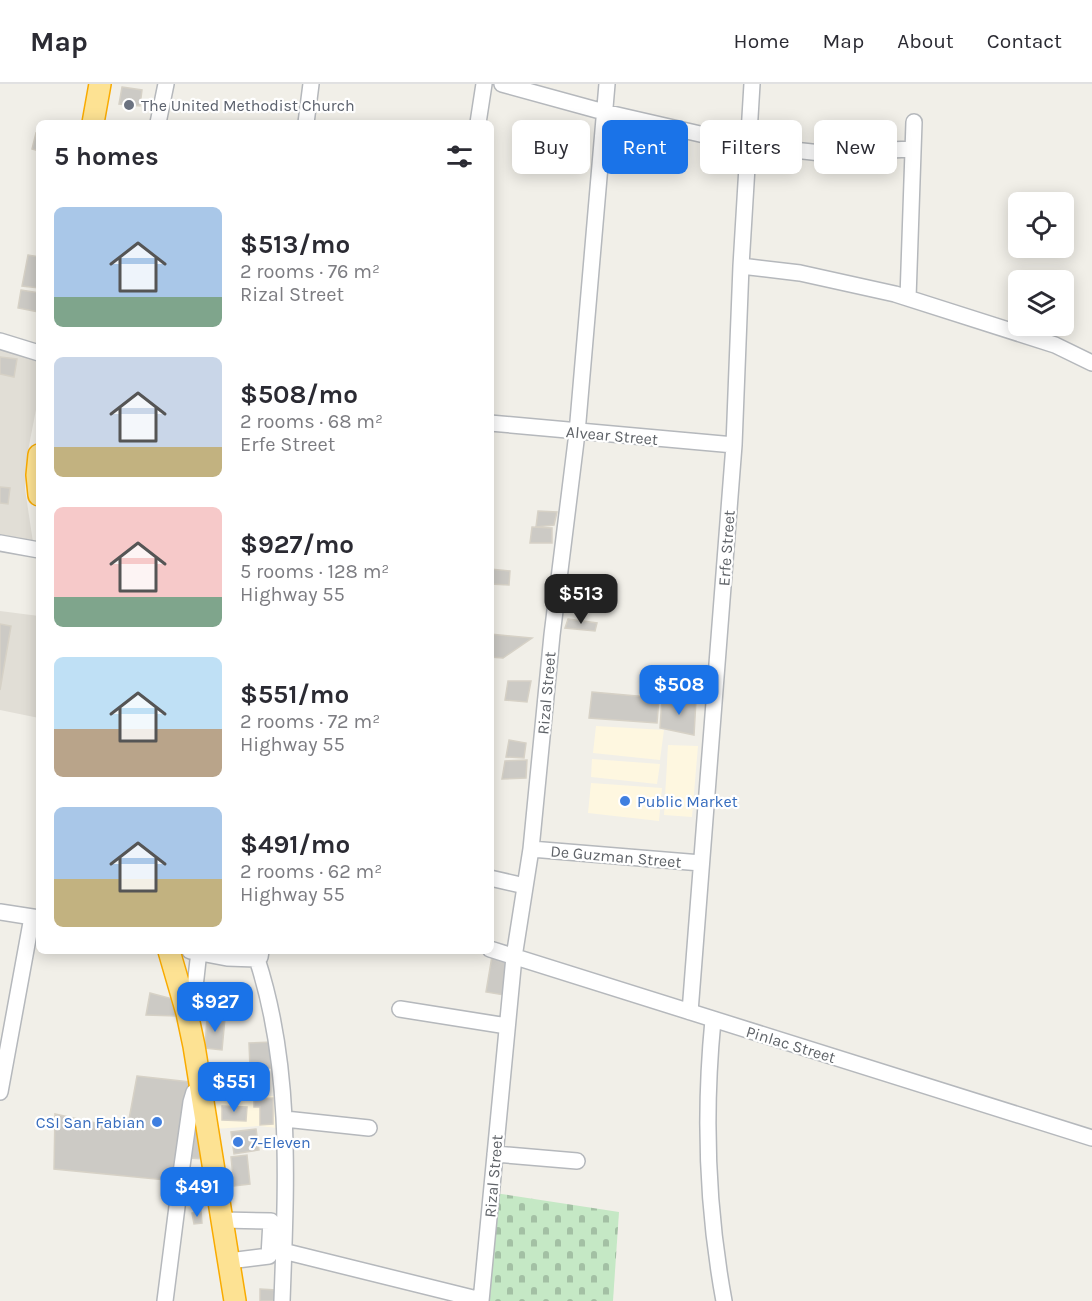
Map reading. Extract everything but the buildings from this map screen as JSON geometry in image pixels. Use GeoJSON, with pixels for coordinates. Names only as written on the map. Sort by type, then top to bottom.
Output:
{"type":"FeatureCollection","features":[{"type":"Feature","properties":{"kind":"highway"},"geometry":{"type":"LineString","coordinates":[[94,120],[100,84]]}},
{"type":"Feature","properties":{"kind":"highway"},"geometry":{"type":"LineString","coordinates":[[170,954],[187,1012],[202,1087],[235,1301]]}},
{"type":"Feature","properties":{"kind":"street"},"geometry":{"type":"LineString","coordinates":[[159,120],[166,84]]}},
{"type":"Feature","properties":{"kind":"street"},"geometry":{"type":"LineString","coordinates":[[306,120],[311,84]]}},
{"type":"Feature","properties":{"kind":"street"},"geometry":{"type":"LineString","coordinates":[[478,120],[484,84]]}},
{"type":"Feature","properties":{"kind":"street"},"geometry":{"type":"LineString","coordinates":[[502,84],[700,134]]}},
{"type":"Feature","properties":{"kind":"street","name":"Rizal Street"},"geometry":{"type":"LineString","coordinates":[[481,1301],[514,957],[531,849],[552,635],[577,433],[608,84]]}},
{"type":"Feature","properties":{"kind":"street","name":"Erfe Street"},"geometry":{"type":"LineString","coordinates":[[750,120],[752,84]]}},
{"type":"Feature","properties":{"kind":"street"},"geometry":{"type":"LineString","coordinates":[[908,298],[914,122]]}},
{"type":"Feature","properties":{"kind":"street"},"geometry":{"type":"LineString","coordinates":[[802,151],[821,153],[913,149]]}},
{"type":"Feature","properties":{"kind":"street","name":"Erfe Street"},"geometry":{"type":"LineString","coordinates":[[690,1012],[734,445],[746,174]]}},
{"type":"Feature","properties":{"kind":"street"},"geometry":{"type":"LineString","coordinates":[[741,266],[800,273],[852,283],[908,298],[1055,345],[1092,363]]}},
{"type":"Feature","properties":{"kind":"street"},"geometry":{"type":"LineString","coordinates":[[0,341],[36,352]]}},
{"type":"Feature","properties":{"kind":"street","name":"Alvear Street"},"geometry":{"type":"LineString","coordinates":[[494,423],[577,433],[734,445]]}},
{"type":"Feature","properties":{"kind":"street"},"geometry":{"type":"LineString","coordinates":[[0,543],[36,549]]}},
{"type":"Feature","properties":{"kind":"street","name":"De Guzman Street"},"geometry":{"type":"LineString","coordinates":[[531,849],[701,863]]}},
{"type":"Feature","properties":{"kind":"street"},"geometry":{"type":"LineString","coordinates":[[494,879],[525,886]]}},
{"type":"Feature","properties":{"kind":"street"},"geometry":{"type":"LineString","coordinates":[[0,912],[35,918],[0,1092]]}},
{"type":"Feature","properties":{"kind":"street","name":"Pinlac Street"},"geometry":{"type":"LineString","coordinates":[[494,950],[1092,1138]]}},
{"type":"Feature","properties":{"kind":"street"},"geometry":{"type":"LineString","coordinates":[[187,1012],[194,996],[196,954]]}},
{"type":"Feature","properties":{"kind":"street"},"geometry":{"type":"LineString","coordinates":[[208,954],[245,960],[259,955],[273,1017],[285,1119],[282,1301]]}},
{"type":"Feature","properties":{"kind":"street"},"geometry":{"type":"LineString","coordinates":[[400,1009],[507,1026]]}},
{"type":"Feature","properties":{"kind":"street"},"geometry":{"type":"LineString","coordinates":[[712,1020],[708,1071],[708,1141],[716,1247],[724,1301]]}},
{"type":"Feature","properties":{"kind":"street"},"geometry":{"type":"LineString","coordinates":[[165,1301],[191,1102],[194,1092],[202,1087]]}},
{"type":"Feature","properties":{"kind":"street"},"geometry":{"type":"LineString","coordinates":[[285,1119],[369,1128]]}},
{"type":"Feature","properties":{"kind":"street"},"geometry":{"type":"LineString","coordinates":[[495,1155],[577,1161]]}},
{"type":"Feature","properties":{"kind":"street"},"geometry":{"type":"LineString","coordinates":[[223,1220],[271,1221],[269,1256],[229,1261]]}},
{"type":"Feature","properties":{"kind":"street"},"geometry":{"type":"LineString","coordinates":[[283,1251],[481,1301]]}},
{"type":"Feature","properties":{"kind":"shaded area"},"geometry":{"type":"Polygon","coordinates":[[[0,350],[36,360],[36,410],[28,451],[25,489],[33,542],[0,536],[0,350]]]}},
{"type":"Feature","properties":{"kind":"shaded area"},"geometry":{"type":"Polygon","coordinates":[[[0,611],[36,616],[36,717],[0,710],[0,611]]]}},
{"type":"Feature","properties":{"kind":"shaded area","name":"Public Market"},"geometry":{"type":"Polygon","coordinates":[[[596,726],[664,730],[660,760],[593,753],[596,726]]]}},
{"type":"Feature","properties":{"kind":"shaded area","name":"Public Market"},"geometry":{"type":"Polygon","coordinates":[[[668,745],[698,746],[692,817],[664,815],[668,745]]]}},
{"type":"Feature","properties":{"kind":"shaded area","name":"Public Market"},"geometry":{"type":"Polygon","coordinates":[[[592,759],[660,764],[657,784],[591,777],[592,759]]]}},
{"type":"Feature","properties":{"kind":"shaded area","name":"Public Market"},"geometry":{"type":"Polygon","coordinates":[[[591,783],[662,788],[659,821],[588,813],[591,783]]]}},
{"type":"Feature","properties":{"kind":"shaded area"},"geometry":{"type":"Polygon","coordinates":[[[211,1095],[275,1096],[277,1128],[259,1126],[214,1129],[211,1095]]]}},
{"type":"Feature","properties":{"kind":"green space"},"geometry":{"type":"Polygon","coordinates":[[[495,1193],[619,1212],[613,1301],[487,1301],[495,1193]]]}},
{"type":"Feature","properties":{"kind":"place","name":"The United Methodist Church"},"geometry":{"type":"Point","coordinates":[129,105]}},
{"type":"Feature","properties":{"kind":"place","name":"Public Market"},"geometry":{"type":"Point","coordinates":[625,801]}},
{"type":"Feature","properties":{"kind":"place","name":"CSI San Fabian"},"geometry":{"type":"Point","coordinates":[157,1122]}},
{"type":"Feature","properties":{"kind":"place","name":"7-Eleven"},"geometry":{"type":"Point","coordinates":[238,1142]}}]}
